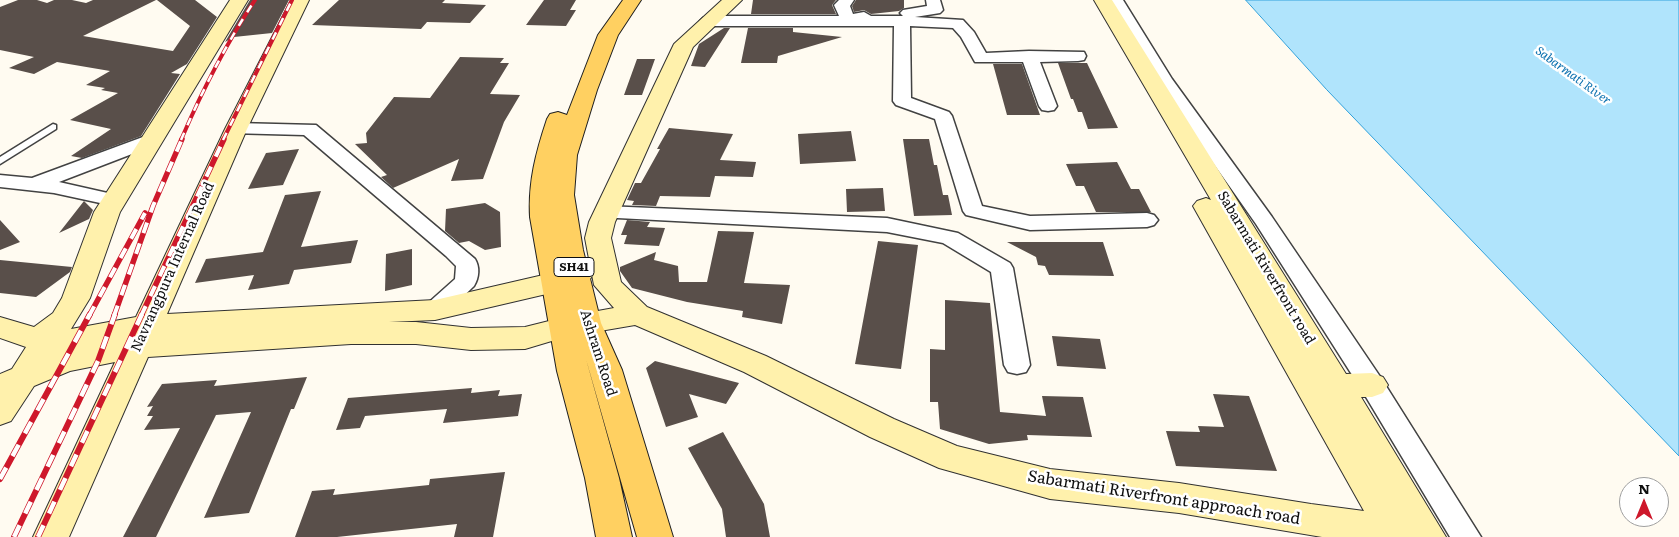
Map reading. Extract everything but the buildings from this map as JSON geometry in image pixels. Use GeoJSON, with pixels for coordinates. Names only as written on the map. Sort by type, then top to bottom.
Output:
{"type":"FeatureCollection","features":[{"type":"Feature","properties":{"kind":"main road","name":"Ashram Road"},"geometry":{"type":"LineString","coordinates":[[614,0],[592,35],[568,90],[546,156],[541,197],[576,325],[573,372],[602,478],[614,537]]}},
{"type":"Feature","properties":{"kind":"main road","name":"Ashram Road"},"geometry":{"type":"LineString","coordinates":[[565,280],[570,250],[562,194],[565,155],[586,90],[608,35],[632,0]]}},
{"type":"Feature","properties":{"kind":"main road","name":"Ashram Road"},"geometry":{"type":"LineString","coordinates":[[576,325],[606,370],[655,537]]}},
{"type":"Feature","properties":{"kind":"street","name":"Navrangpura Internal Road"},"geometry":{"type":"LineString","coordinates":[[51,537],[236,129],[300,0]]}},
{"type":"Feature","properties":{"kind":"street"},"geometry":{"type":"LineString","coordinates":[[637,314],[608,285],[598,238],[605,212],[633,159],[644,128],[684,44],[708,20],[733,0]]}},
{"type":"Feature","properties":{"kind":"street"},"geometry":{"type":"LineString","coordinates":[[851,0],[842,5],[848,19],[934,10],[934,0]]}},
{"type":"Feature","properties":{"kind":"street","name":"Sabarmati Riverfront road"},"geometry":{"type":"LineString","coordinates":[[1086,0],[1411,533]]}},
{"type":"Feature","properties":{"kind":"street","name":"Sabarmati Riverfront road"},"geometry":{"type":"LineString","coordinates":[[1103,0],[1337,386],[1411,533]]}},
{"type":"Feature","properties":{"kind":"street"},"geometry":{"type":"LineString","coordinates":[[1116,0],[1164,80],[1265,222],[1372,385],[1466,537]]}},
{"type":"Feature","properties":{"kind":"street"},"geometry":{"type":"LineString","coordinates":[[0,412],[8,377],[41,345],[63,320],[76,298],[107,212],[152,140],[231,3]]}},
{"type":"Feature","properties":{"kind":"street"},"geometry":{"type":"LineString","coordinates":[[708,20],[957,22],[968,35],[981,58],[1078,56]]}},
{"type":"Feature","properties":{"kind":"street"},"geometry":{"type":"LineString","coordinates":[[902,21],[902,101],[943,116],[973,211],[1030,223],[1148,220]]}},
{"type":"Feature","properties":{"kind":"street"},"geometry":{"type":"LineString","coordinates":[[1029,56],[1048,106]]}},
{"type":"Feature","properties":{"kind":"street"},"geometry":{"type":"LineString","coordinates":[[236,129],[309,129],[454,251],[467,264],[466,281],[435,310]]}},
{"type":"Feature","properties":{"kind":"street"},"geometry":{"type":"LineString","coordinates":[[34,185],[152,140]]}},
{"type":"Feature","properties":{"kind":"street"},"geometry":{"type":"LineString","coordinates":[[0,181],[54,187],[114,200]]}},
{"type":"Feature","properties":{"kind":"street"},"geometry":{"type":"LineString","coordinates":[[605,212],[887,225],[950,238],[1002,268],[1017,366]]}},
{"type":"Feature","properties":{"kind":"street"},"geometry":{"type":"LineString","coordinates":[[8,377],[142,336],[435,310],[604,271]]}},
{"type":"Feature","properties":{"kind":"street"},"geometry":{"type":"LineString","coordinates":[[0,327],[41,345],[77,338],[142,336],[416,333],[471,338],[525,338],[576,325],[637,314]]}},
{"type":"Feature","properties":{"kind":"street","name":"Sabarmati Riverfront approach road"},"geometry":{"type":"LineString","coordinates":[[637,314],[754,364],[882,428],[951,458],[1050,484],[1179,498],[1311,520],[1411,533]]}},
{"type":"Feature","properties":{"kind":"street"},"geometry":{"type":"LineString","coordinates":[[1337,386],[1372,385]]}},
{"type":"Feature","properties":{"kind":"lane"},"geometry":{"type":"LineString","coordinates":[[0,161],[54,127]]}},
{"type":"Feature","properties":{"kind":"water","name":"Sabarmati River"},"geometry":{"type":"Polygon","coordinates":[[[1246,0],[1679,0],[1679,456],[1327,90],[1246,0]]]}},
{"type":"Feature","properties":{"kind":"railway"},"geometry":{"type":"LineString","coordinates":[[181,140],[215,68],[255,0]]}},
{"type":"Feature","properties":{"kind":"railway"},"geometry":{"type":"LineString","coordinates":[[223,140],[292,0]]}},
{"type":"Feature","properties":{"kind":"railway"},"geometry":{"type":"LineString","coordinates":[[114,316],[153,206],[182,139]]}},
{"type":"Feature","properties":{"kind":"railway"},"geometry":{"type":"LineString","coordinates":[[141,316],[224,139]]}},
{"type":"Feature","properties":{"kind":"railway"},"geometry":{"type":"LineString","coordinates":[[89,316],[145,213]]}},
{"type":"Feature","properties":{"kind":"railway"},"geometry":{"type":"LineString","coordinates":[[0,479],[90,314]]}},
{"type":"Feature","properties":{"kind":"railway"},"geometry":{"type":"LineString","coordinates":[[14,537],[98,361],[115,314]]}},
{"type":"Feature","properties":{"kind":"railway"},"geometry":{"type":"LineString","coordinates":[[38,537],[142,314]]}}]}
